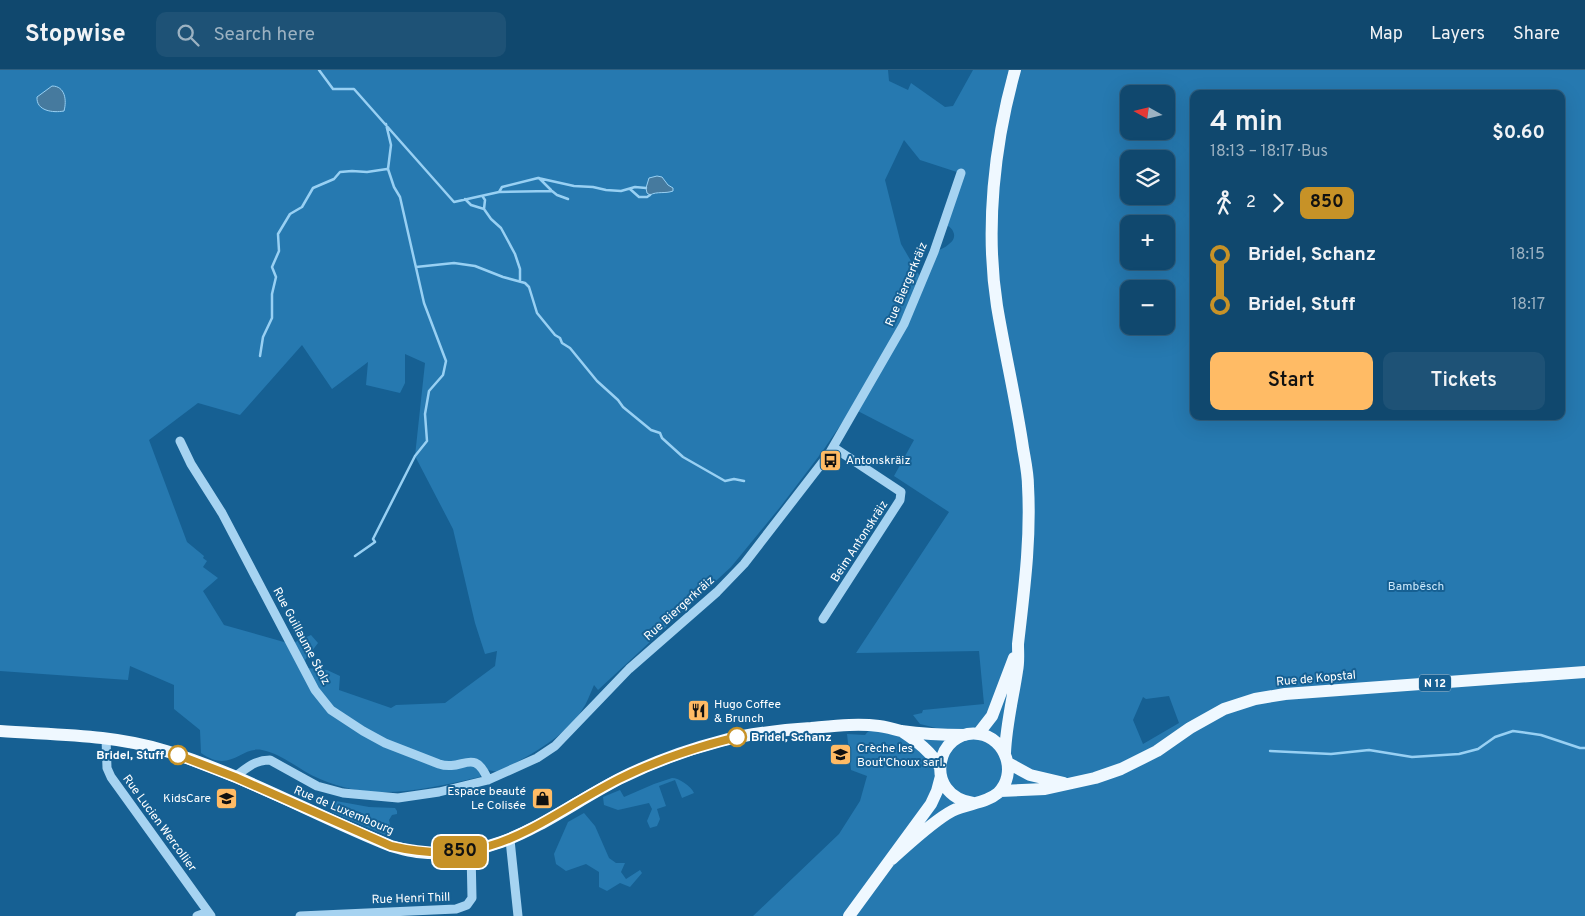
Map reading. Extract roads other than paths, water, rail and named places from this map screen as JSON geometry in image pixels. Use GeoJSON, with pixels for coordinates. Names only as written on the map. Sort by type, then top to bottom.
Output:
{"type":"FeatureCollection","features":[{"type":"Feature","properties":{"kind":"main road"},"geometry":{"type":"LineString","coordinates":[[892,859],[952,811],[992,798],[1000,791],[1008,773],[1006,758],[1007,724],[1018,669],[1018,646],[1026,584],[1029,540],[1028,484],[997,303],[992,211],[1000,137],[1015,70]]}},
{"type":"Feature","properties":{"kind":"main road"},"geometry":{"type":"LineString","coordinates":[[849,916],[932,804],[937,792],[942,756],[947,747],[956,739],[972,734],[992,716],[1018,646]]}},
{"type":"Feature","properties":{"kind":"main road","name":"Rue de Kopstal"},"geometry":{"type":"LineString","coordinates":[[1000,791],[1045,789],[1095,778],[1121,769],[1157,751],[1190,728],[1224,709],[1255,698],[1285,694],[1585,672]]}},
{"type":"Feature","properties":{"kind":"main road","name":"Rue de Luxembourg"},"geometry":{"type":"LineString","coordinates":[[0,731],[106,738],[165,750],[235,777],[391,846],[417,852],[471,851],[510,840],[533,829],[619,779],[649,765],[703,746],[747,734],[841,725],[879,726],[901,731],[943,735],[972,734]]}},
{"type":"Feature","properties":{"kind":"main road","name":"Rue de Luxembourg"},"geometry":{"type":"LineString","coordinates":[[901,731],[924,746],[932,754],[940,771]]}},
{"type":"Feature","properties":{"kind":"main road"},"geometry":{"type":"LineString","coordinates":[[972,734],[994,740],[1006,758]]}},
{"type":"Feature","properties":{"kind":"main road","name":"Rue de Kopstal"},"geometry":{"type":"LineString","coordinates":[[1006,758],[1030,775],[1068,784]]}},
{"type":"Feature","properties":{"kind":"main road"},"geometry":{"type":"LineString","coordinates":[[940,771],[949,792],[964,801],[973,803]]}},
{"type":"Feature","properties":{"kind":"street","name":"Rue Biergerkräiz"},"geometry":{"type":"LineString","coordinates":[[235,777],[250,765],[262,760],[270,760],[318,786],[343,793],[398,798],[439,792],[488,780],[537,758],[555,746],[629,669],[717,592],[744,564],[808,483],[833,447],[904,324],[934,252],[961,173]]}},
{"type":"Feature","properties":{"kind":"street","name":"Rue Guillaume Stolz"},"geometry":{"type":"LineString","coordinates":[[180,441],[191,464],[222,513],[315,690],[331,710],[385,743],[439,764],[445,766],[472,761],[478,763],[488,780]]}},
{"type":"Feature","properties":{"kind":"street","name":"Beim Antonskräiz"},"geometry":{"type":"LineString","coordinates":[[822,619],[900,500],[901,492],[833,447]]}},
{"type":"Feature","properties":{"kind":"street","name":"Rue Lucien Wercollier"},"geometry":{"type":"LineString","coordinates":[[106,738],[107,768],[111,777],[210,914]]}},
{"type":"Feature","properties":{"kind":"street"},"geometry":{"type":"LineString","coordinates":[[510,840],[518,916]]}},
{"type":"Feature","properties":{"kind":"street","name":"Rue Henri Thill"},"geometry":{"type":"LineString","coordinates":[[300,916],[456,909],[462,907],[467,905],[472,898],[471,851]]}},
{"type":"Feature","properties":{"kind":"street"},"geometry":{"type":"LineString","coordinates":[[197,916],[210,914]]}},
{"type":"Feature","properties":{"kind":"waterway"},"geometry":{"type":"LineString","coordinates":[[319,70],[333,89],[354,89],[454,202],[499,192],[552,191],[568,199]]}},
{"type":"Feature","properties":{"kind":"waterway"},"geometry":{"type":"LineString","coordinates":[[355,556],[375,542],[373,539],[415,456],[427,441],[425,414],[429,391],[443,375],[446,361],[424,303],[400,197],[394,187],[388,169],[391,145],[386,124]]}},
{"type":"Feature","properties":{"kind":"waterway"},"geometry":{"type":"LineString","coordinates":[[260,356],[263,337],[272,318],[272,294],[276,277],[272,267],[279,251],[278,234],[290,214],[302,207],[313,188],[334,179],[340,172],[367,172],[387,169]]}},
{"type":"Feature","properties":{"kind":"waterway"},"geometry":{"type":"LineString","coordinates":[[499,192],[502,187],[538,178],[574,186],[606,190],[621,191],[635,187],[646,188]]}},
{"type":"Feature","properties":{"kind":"waterway"},"geometry":{"type":"LineString","coordinates":[[539,178],[551,190]]}},
{"type":"Feature","properties":{"kind":"waterway"},"geometry":{"type":"LineString","coordinates":[[630,189],[639,197],[650,195]]}},
{"type":"Feature","properties":{"kind":"waterway"},"geometry":{"type":"LineString","coordinates":[[483,197],[485,200],[484,209]]}},
{"type":"Feature","properties":{"kind":"waterway"},"geometry":{"type":"LineString","coordinates":[[465,199],[471,205],[484,209],[501,228],[515,254],[520,269],[520,281]]}},
{"type":"Feature","properties":{"kind":"waterway"},"geometry":{"type":"LineString","coordinates":[[416,267],[454,263],[475,266],[525,283],[529,287],[537,313],[555,335],[560,338],[562,343],[570,348],[597,381],[623,407],[651,430],[660,433],[662,438],[683,457],[725,481],[734,479],[744,481]]}},
{"type":"Feature","properties":{"kind":"waterway"},"geometry":{"type":"LineString","coordinates":[[1270,751],[1331,754],[1369,750],[1412,757],[1459,754],[1478,749],[1495,737],[1513,731],[1541,735],[1585,748]]}},
{"type":"Feature","properties":{"kind":"place","name":"Antonskräiz"},"geometry":{"type":"Point","coordinates":[830,460]}},
{"type":"Feature","properties":{"kind":"place","name":"Hugo Coffee & Brunch"},"geometry":{"type":"Point","coordinates":[698,711]}},
{"type":"Feature","properties":{"kind":"place","name":"Bridel, Schanz"},"geometry":{"type":"Point","coordinates":[737,737]}},
{"type":"Feature","properties":{"kind":"place","name":"Bridel, Stuff"},"geometry":{"type":"Point","coordinates":[178,755]}},
{"type":"Feature","properties":{"kind":"place","name":"Crèche les Bout'Choux sarl."},"geometry":{"type":"Point","coordinates":[841,755]}},
{"type":"Feature","properties":{"kind":"place","name":"KidsCare"},"geometry":{"type":"Point","coordinates":[227,798]}},
{"type":"Feature","properties":{"kind":"place","name":"Espace beauté Le Colisée"},"geometry":{"type":"Point","coordinates":[542,798]}},
{"type":"Feature","properties":{"kind":"park label","name":"Bambësch"},"geometry":{"type":"Point","coordinates":[1416,586]}}]}
